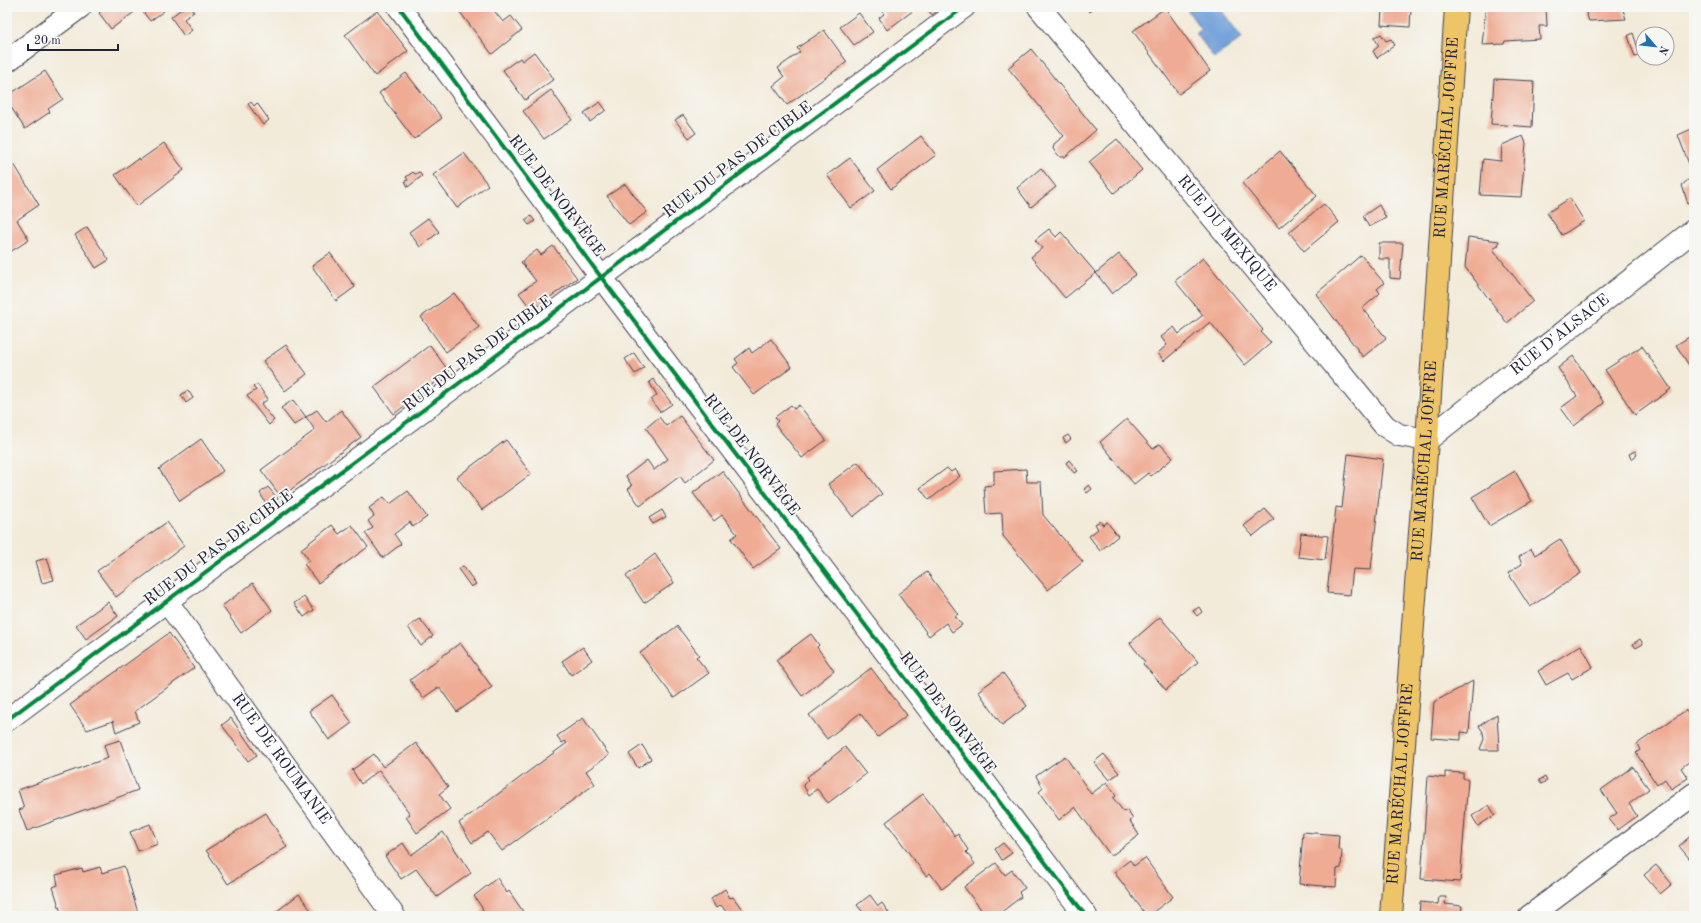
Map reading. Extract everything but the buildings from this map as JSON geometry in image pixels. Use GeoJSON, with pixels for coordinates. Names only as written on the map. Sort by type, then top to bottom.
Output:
{"type":"FeatureCollection","features":[{"type":"Feature","properties":{"kind":"main road","name":"RUE MARÉCHAL JOFFRE"},"geometry":{"type":"LineString","coordinates":[[1391,916],[1427,440],[1456,7]]}},
{"type":"Feature","properties":{"kind":"street"},"geometry":{"type":"LineString","coordinates":[[7,61],[80,7]]}},
{"type":"Feature","properties":{"kind":"street","name":"RUE DE NORVÈGE"},"geometry":{"type":"LineString","coordinates":[[399,7],[601,277],[1086,916]]}},
{"type":"Feature","properties":{"kind":"street","name":"RUE DU PAS DE CIBLE"},"geometry":{"type":"LineString","coordinates":[[7,720],[964,7]]}},
{"type":"Feature","properties":{"kind":"street","name":"RUE DU MEXIQUE"},"geometry":{"type":"LineString","coordinates":[[1039,7],[1385,426],[1399,435],[1427,440]]}},
{"type":"Feature","properties":{"kind":"street","name":"RUE D'ALSACE"},"geometry":{"type":"LineString","coordinates":[[1427,440],[1694,230]]}},
{"type":"Feature","properties":{"kind":"street","name":"RUE DE ROUMANIE"},"geometry":{"type":"LineString","coordinates":[[167,602],[394,916]]}},
{"type":"Feature","properties":{"kind":"street"},"geometry":{"type":"LineString","coordinates":[[1530,916],[1694,794]]}},
{"type":"Feature","properties":{"kind":"water"},"geometry":{"type":"Polygon","coordinates":[[[1185,7],[1219,7],[1242,38],[1214,58],[1196,33],[1201,29],[1185,7]]]}},
{"type":"Feature","properties":{"kind":"cycle path"},"geometry":{"type":"LineString","coordinates":[[399,7],[601,277],[1086,916]]}},
{"type":"Feature","properties":{"kind":"cycle path"},"geometry":{"type":"LineString","coordinates":[[7,720],[964,7]]}}]}
